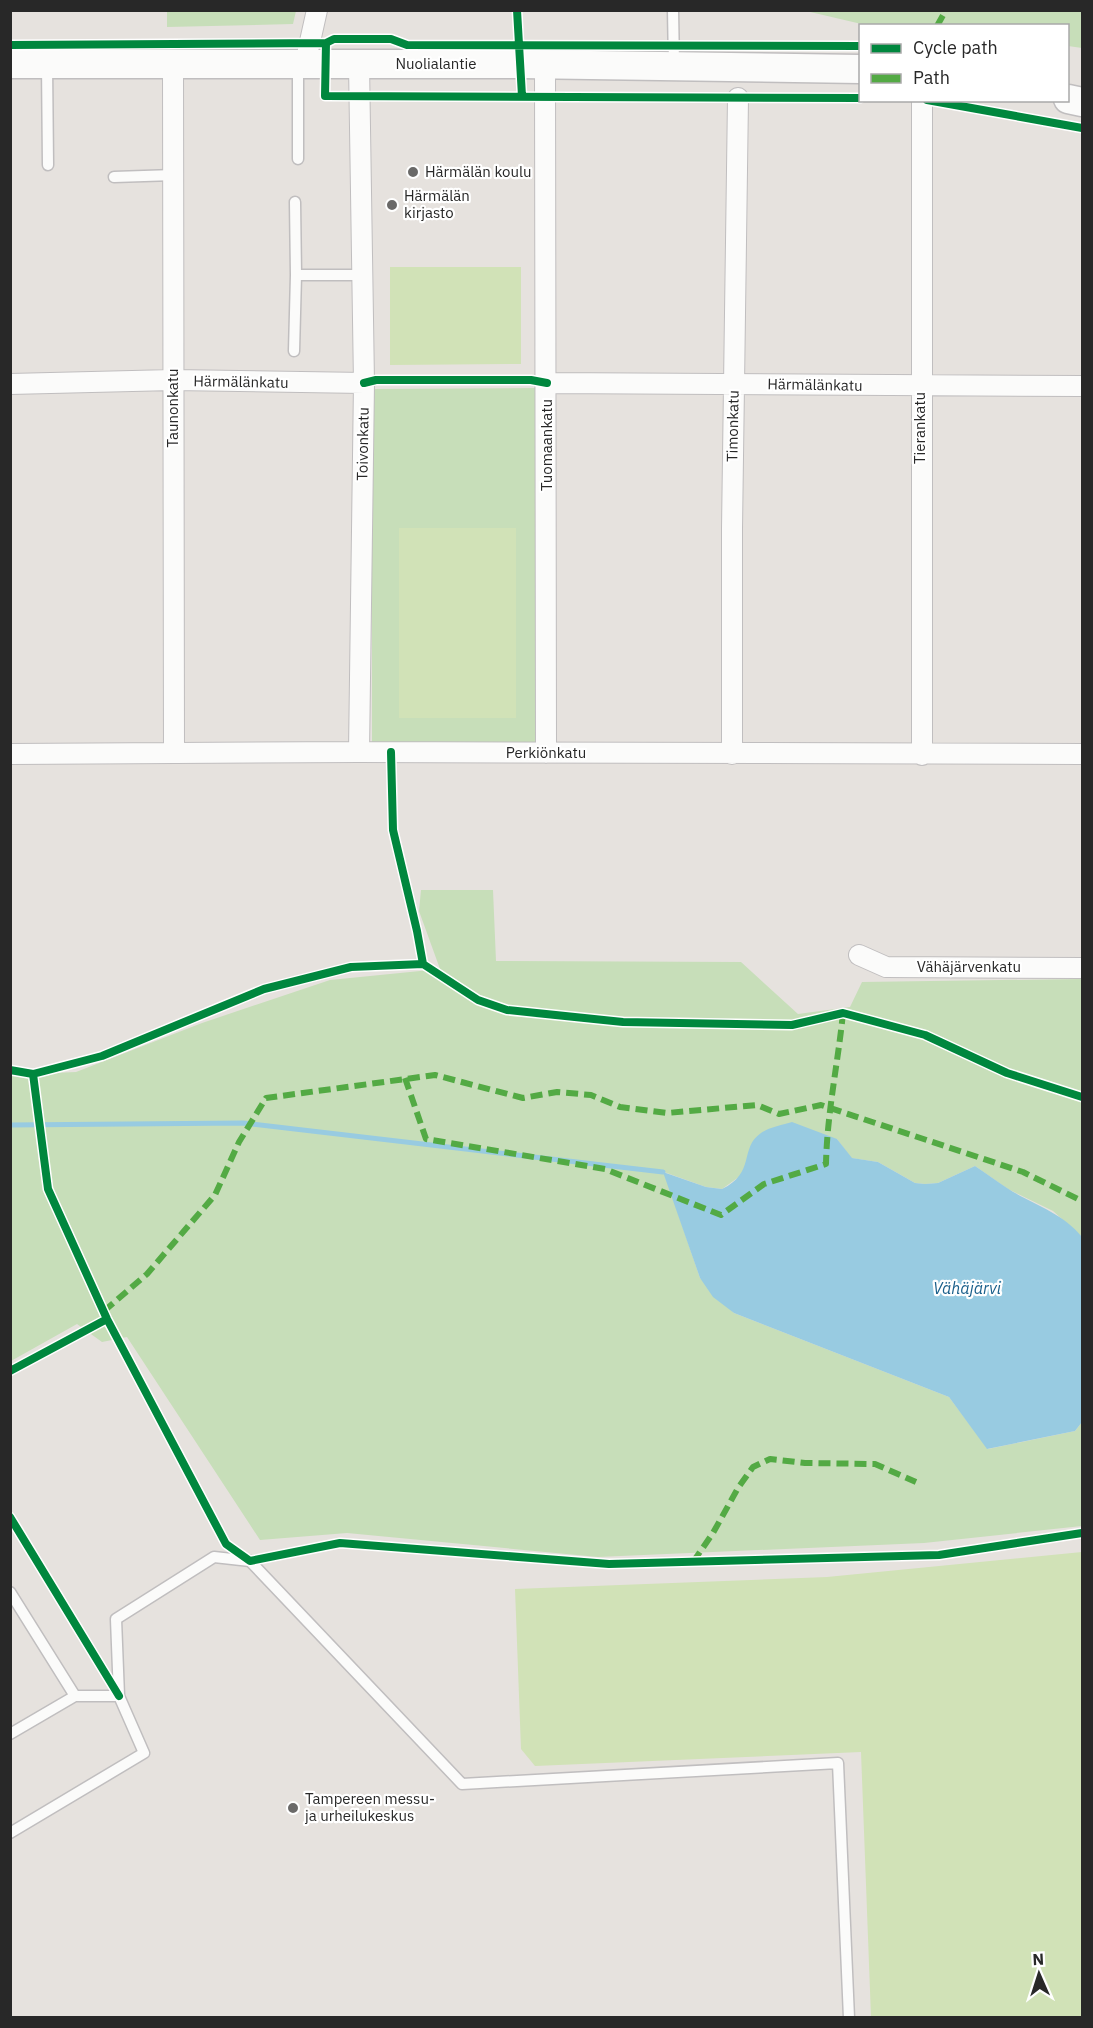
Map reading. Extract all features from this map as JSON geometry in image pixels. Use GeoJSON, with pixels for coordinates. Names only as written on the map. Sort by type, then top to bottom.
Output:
{"type":"FeatureCollection","features":[{"type":"Feature","properties":{"kind":"street"},"geometry":{"type":"LineString","coordinates":[[301,64],[317,10]]}},
{"type":"Feature","properties":{"kind":"street","name":"Taunonkatu"},"geometry":{"type":"LineString","coordinates":[[173,63],[174,753]]}},
{"type":"Feature","properties":{"kind":"street","name":"Nuolialantie"},"geometry":{"type":"LineString","coordinates":[[10,64],[545,64],[859,69]]}},
{"type":"Feature","properties":{"kind":"street","name":"Toivonkatu"},"geometry":{"type":"LineString","coordinates":[[359,64],[364,383],[359,752]]}},
{"type":"Feature","properties":{"kind":"street","name":"Tuomaankatu"},"geometry":{"type":"LineString","coordinates":[[545,64],[548,383],[546,753]]}},
{"type":"Feature","properties":{"kind":"street","name":"Timonkatu"},"geometry":{"type":"LineString","coordinates":[[732,754],[738,98]]}},
{"type":"Feature","properties":{"kind":"street","name":"Tierankatu"},"geometry":{"type":"LineString","coordinates":[[922,102],[920,386],[922,755]]}},
{"type":"Feature","properties":{"kind":"street","name":"Härmälänkatu"},"geometry":{"type":"LineString","coordinates":[[10,384],[173,381],[364,383]]}},
{"type":"Feature","properties":{"kind":"street","name":"Härmälänkatu"},"geometry":{"type":"LineString","coordinates":[[548,383],[1083,386]]}},
{"type":"Feature","properties":{"kind":"street","name":"Perkiönkatu"},"geometry":{"type":"LineString","coordinates":[[10,754],[359,752],[1083,754]]}},
{"type":"Feature","properties":{"kind":"street","name":"Vähäjärvenkatu"},"geometry":{"type":"LineString","coordinates":[[859,954],[886,967],[1083,968]]}},
{"type":"Feature","properties":{"kind":"lane"},"geometry":{"type":"LineString","coordinates":[[673,10],[674,65]]}},
{"type":"Feature","properties":{"kind":"lane"},"geometry":{"type":"LineString","coordinates":[[47,64],[48,165]]}},
{"type":"Feature","properties":{"kind":"lane"},"geometry":{"type":"LineString","coordinates":[[298,159],[301,64]]}},
{"type":"Feature","properties":{"kind":"lane"},"geometry":{"type":"LineString","coordinates":[[114,177],[174,175]]}},
{"type":"Feature","properties":{"kind":"lane"},"geometry":{"type":"LineString","coordinates":[[294,351],[295,202]]}},
{"type":"Feature","properties":{"kind":"lane"},"geometry":{"type":"LineString","coordinates":[[296,275],[362,275]]}},
{"type":"Feature","properties":{"kind":"lane"},"geometry":{"type":"LineString","coordinates":[[10,1833],[144,1753],[119,1696],[116,1619],[214,1557],[250,1561],[462,1784],[838,1763],[849,2018]]}},
{"type":"Feature","properties":{"kind":"lane"},"geometry":{"type":"LineString","coordinates":[[10,1592],[75,1696]]}},
{"type":"Feature","properties":{"kind":"lane"},"geometry":{"type":"LineString","coordinates":[[10,1734],[75,1696],[119,1696]]}},
{"type":"Feature","properties":{"kind":"green space"},"geometry":{"type":"Polygon","coordinates":[[[167,10],[296,11],[293,24],[167,27],[167,10]]]}},
{"type":"Feature","properties":{"kind":"green space"},"geometry":{"type":"Polygon","coordinates":[[[806,11],[1082,11],[1082,48],[1069,46],[1069,24],[861,24],[806,11]]]}},
{"type":"Feature","properties":{"kind":"green space"},"geometry":{"type":"Polygon","coordinates":[[[390,267],[521,267],[521,364],[390,365],[390,267]]]}},
{"type":"Feature","properties":{"kind":"green space"},"geometry":{"type":"Polygon","coordinates":[[[540,388],[540,742],[372,742],[372,389],[540,388]]]}},
{"type":"Feature","properties":{"kind":"green space"},"geometry":{"type":"Polygon","coordinates":[[[399,528],[516,528],[516,718],[399,718],[399,528]]]}},
{"type":"Feature","properties":{"kind":"green space"},"geometry":{"type":"Polygon","coordinates":[[[421,890],[493,890],[496,961],[741,962],[798,1014],[850,1007],[862,982],[1082,979],[1082,1237],[1053,1211],[1008,1189],[975,1166],[938,1183],[915,1183],[878,1162],[851,1158],[837,1139],[752,1144],[743,1174],[722,1189],[706,1187],[664,1172],[700,1278],[734,1313],[949,1397],[988,1449],[1075,1431],[1082,1422],[1082,1526],[924,1543],[598,1557],[347,1533],[260,1540],[127,1337],[102,1342],[77,1324],[11,1361],[10,1075],[76,1072],[202,1023],[330,980],[440,969],[419,911],[421,890]]]}},
{"type":"Feature","properties":{"kind":"green space"},"geometry":{"type":"Polygon","coordinates":[[[1082,1552],[1082,2017],[871,2017],[861,1752],[535,1766],[521,1749],[515,1589],[827,1577],[1082,1552]]]}},
{"type":"Feature","properties":{"kind":"water","name":"Vähäjärvi"},"geometry":{"type":"Polygon","coordinates":[[[792,1122],[837,1139],[852,1158],[878,1162],[915,1183],[938,1183],[975,1166],[1074,1228],[1082,1237],[1082,1422],[1075,1431],[987,1449],[949,1397],[734,1313],[713,1297],[700,1278],[663,1172],[706,1187],[722,1189],[733,1183],[739,1176],[754,1139],[768,1129],[792,1122]]]}},
{"type":"Feature","properties":{"kind":"waterway"},"geometry":{"type":"LineString","coordinates":[[10,1125],[243,1123],[663,1172]]}},
{"type":"Feature","properties":{"kind":"marked path"},"geometry":{"type":"LineString","coordinates":[[938,24],[946,10]]}},
{"type":"Feature","properties":{"kind":"marked path"},"geometry":{"type":"LineString","coordinates":[[405,1078],[426,1139],[605,1169],[721,1215],[764,1184],[826,1164],[843,1013]]}},
{"type":"Feature","properties":{"kind":"marked path"},"geometry":{"type":"LineString","coordinates":[[104,1311],[147,1274],[215,1195],[239,1142],[266,1098],[435,1075],[523,1098],[557,1092],[591,1095],[620,1107],[667,1113],[757,1105],[779,1114],[821,1105],[1023,1172],[1082,1201]]}},
{"type":"Feature","properties":{"kind":"marked path"},"geometry":{"type":"LineString","coordinates":[[693,1562],[753,1467],[770,1459],[805,1463],[875,1464],[916,1482]]}},
{"type":"Feature","properties":{"kind":"cycle path"},"geometry":{"type":"LineString","coordinates":[[517,10],[522,96]]}},
{"type":"Feature","properties":{"kind":"cycle path"},"geometry":{"type":"LineString","coordinates":[[10,45],[326,43],[334,39],[391,39],[407,45],[859,46]]}},
{"type":"Feature","properties":{"kind":"cycle path"},"geometry":{"type":"LineString","coordinates":[[326,43],[325,96],[859,98]]}},
{"type":"Feature","properties":{"kind":"cycle path"},"geometry":{"type":"LineString","coordinates":[[938,102],[1082,128]]}},
{"type":"Feature","properties":{"kind":"cycle path"},"geometry":{"type":"LineString","coordinates":[[364,383],[376,380],[531,380],[547,383]]}},
{"type":"Feature","properties":{"kind":"cycle path"},"geometry":{"type":"LineString","coordinates":[[391,752],[393,830],[423,964]]}},
{"type":"Feature","properties":{"kind":"cycle path"},"geometry":{"type":"LineString","coordinates":[[10,1070],[33,1074],[102,1056],[264,989],[351,967],[423,964],[478,1000],[507,1010],[623,1022],[792,1025],[843,1013],[925,1035],[1007,1073],[1082,1097]]}},
{"type":"Feature","properties":{"kind":"cycle path"},"geometry":{"type":"LineString","coordinates":[[33,1074],[48,1189],[107,1319],[226,1544],[250,1561],[340,1543],[609,1564],[939,1555],[1082,1533]]}},
{"type":"Feature","properties":{"kind":"cycle path"},"geometry":{"type":"LineString","coordinates":[[10,1371],[107,1319]]}},
{"type":"Feature","properties":{"kind":"cycle path"},"geometry":{"type":"LineString","coordinates":[[10,1517],[119,1696]]}},
{"type":"Feature","properties":{"kind":"place","name":"Härmälän koulu"},"geometry":{"type":"Point","coordinates":[413,172]}},
{"type":"Feature","properties":{"kind":"place","name":"Härmälän kirjasto"},"geometry":{"type":"Point","coordinates":[392,205]}},
{"type":"Feature","properties":{"kind":"place","name":"Tampereen messu- ja urheilukeskus"},"geometry":{"type":"Point","coordinates":[293,1808]}}]}
